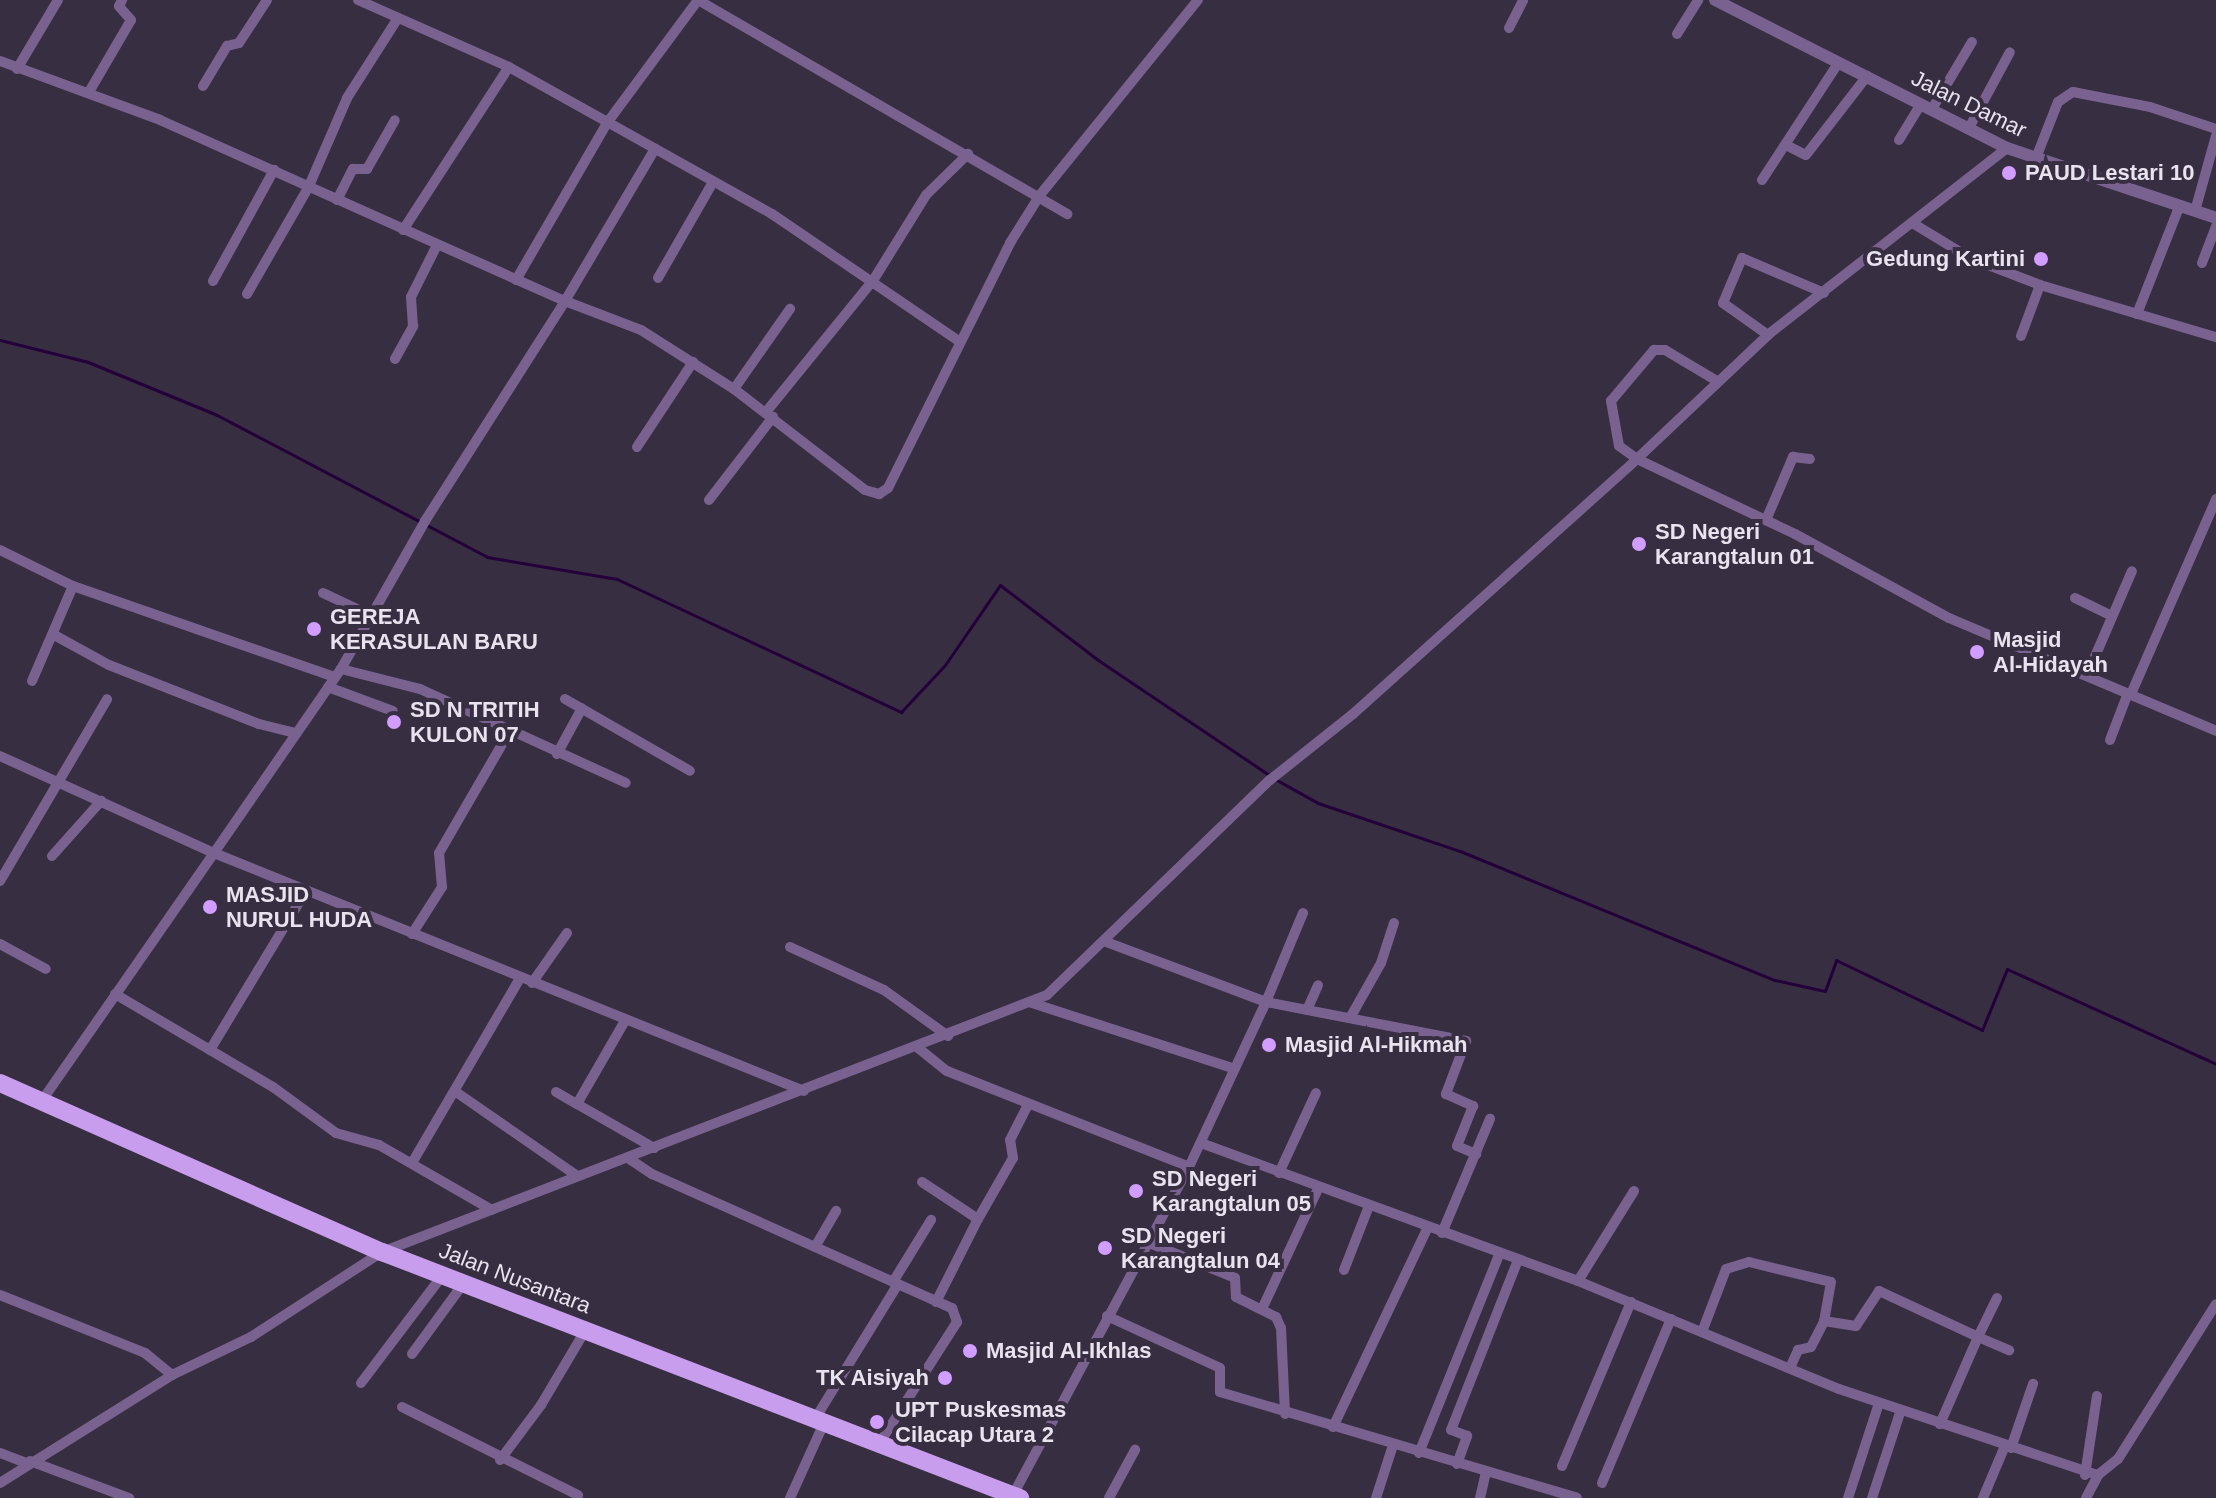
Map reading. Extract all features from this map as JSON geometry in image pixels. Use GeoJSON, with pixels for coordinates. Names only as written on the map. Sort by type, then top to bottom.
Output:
{"type":"FeatureCollection","features":[{"type":"Feature","properties":{"kind":"highway","name":"Jalan Nusantara"},"geometry":{"type":"LineString","coordinates":[[0,1083],[382,1252],[1017,1497]]}},
{"type":"Feature","properties":{"kind":"street"},"geometry":{"type":"LineString","coordinates":[[17,69],[58,0]]}},
{"type":"Feature","properties":{"kind":"street"},"geometry":{"type":"LineString","coordinates":[[89,92],[131,20],[119,6],[122,0]]}},
{"type":"Feature","properties":{"kind":"street"},"geometry":{"type":"LineString","coordinates":[[203,86],[227,46],[239,43],[267,0]]}},
{"type":"Feature","properties":{"kind":"street"},"geometry":{"type":"LineString","coordinates":[[358,0],[509,67],[655,149],[874,279],[959,341]]}},
{"type":"Feature","properties":{"kind":"street"},"geometry":{"type":"LineString","coordinates":[[516,280],[607,123],[698,0],[1040,195],[1067,214]]}},
{"type":"Feature","properties":{"kind":"street"},"geometry":{"type":"LineString","coordinates":[[1,65],[89,92],[274,170],[516,280],[641,330],[734,389],[865,490],[879,494],[888,488],[959,341],[1040,195],[1198,0]]}},
{"type":"Feature","properties":{"kind":"street"},"geometry":{"type":"LineString","coordinates":[[1509,28],[1523,0]]}},
{"type":"Feature","properties":{"kind":"street"},"geometry":{"type":"LineString","coordinates":[[1677,34],[1698,0]]}},
{"type":"Feature","properties":{"kind":"street","name":"Jalan Damar"},"geometry":{"type":"LineString","coordinates":[[1715,0],[2007,148],[2216,218]]}},
{"type":"Feature","properties":{"kind":"street"},"geometry":{"type":"LineString","coordinates":[[247,294],[309,186],[347,98],[398,18]]}},
{"type":"Feature","properties":{"kind":"street"},"geometry":{"type":"LineString","coordinates":[[1899,140],[1927,107],[1972,42]]}},
{"type":"Feature","properties":{"kind":"street"},"geometry":{"type":"LineString","coordinates":[[1969,128],[2010,52]]}},
{"type":"Feature","properties":{"kind":"street"},"geometry":{"type":"LineString","coordinates":[[1762,180],[1839,62]]}},
{"type":"Feature","properties":{"kind":"street"},"geometry":{"type":"LineString","coordinates":[[403,230],[509,67]]}},
{"type":"Feature","properties":{"kind":"street"},"geometry":{"type":"LineString","coordinates":[[1786,145],[1806,155],[1867,76]]}},
{"type":"Feature","properties":{"kind":"street"},"geometry":{"type":"LineString","coordinates":[[2036,158],[2058,102],[2073,92],[2150,107],[2216,129]]}},
{"type":"Feature","properties":{"kind":"street"},"geometry":{"type":"LineString","coordinates":[[337,200],[353,169],[367,169],[395,120]]}},
{"type":"Feature","properties":{"kind":"street"},"geometry":{"type":"LineString","coordinates":[[2195,211],[2216,136]]}},
{"type":"Feature","properties":{"kind":"street"},"geometry":{"type":"LineString","coordinates":[[0,1483],[28,1462],[172,1375],[251,1337],[382,1252],[576,1175],[628,1158],[1032,1003],[1106,942],[1274,777],[1353,714],[1637,459],[1768,335],[1914,224],[2007,148]]}},
{"type":"Feature","properties":{"kind":"street"},"geometry":{"type":"LineString","coordinates":[[41,1102],[335,678],[422,526],[565,301],[655,149]]}},
{"type":"Feature","properties":{"kind":"street"},"geometry":{"type":"LineString","coordinates":[[709,500],[769,414],[874,279],[926,195],[968,154]]}},
{"type":"Feature","properties":{"kind":"street"},"geometry":{"type":"LineString","coordinates":[[213,281],[274,170]]}},
{"type":"Feature","properties":{"kind":"street"},"geometry":{"type":"LineString","coordinates":[[658,278],[713,182]]}},
{"type":"Feature","properties":{"kind":"street"},"geometry":{"type":"LineString","coordinates":[[2137,314],[2180,205]]}},
{"type":"Feature","properties":{"kind":"street"},"geometry":{"type":"LineString","coordinates":[[1914,224],[1970,258],[2040,285],[2216,337]]}},
{"type":"Feature","properties":{"kind":"street"},"geometry":{"type":"LineString","coordinates":[[2202,263],[2216,227]]}},
{"type":"Feature","properties":{"kind":"street"},"geometry":{"type":"LineString","coordinates":[[395,359],[413,326],[411,297],[437,245]]}},
{"type":"Feature","properties":{"kind":"street"},"geometry":{"type":"LineString","coordinates":[[1768,335],[1723,303],[1742,258],[1824,293]]}},
{"type":"Feature","properties":{"kind":"street"},"geometry":{"type":"LineString","coordinates":[[2021,336],[2040,285]]}},
{"type":"Feature","properties":{"kind":"street"},"geometry":{"type":"LineString","coordinates":[[734,389],[790,309]]}},
{"type":"Feature","properties":{"kind":"street"},"geometry":{"type":"LineString","coordinates":[[1717,381],[1665,350],[1648,356],[1611,401],[1619,446],[1637,459],[1766,520],[1949,618],[2216,731]]}},
{"type":"Feature","properties":{"kind":"street"},"geometry":{"type":"LineString","coordinates":[[637,447],[693,362]]}},
{"type":"Feature","properties":{"kind":"street"},"geometry":{"type":"LineString","coordinates":[[1766,520],[1793,457],[1810,459]]}},
{"type":"Feature","properties":{"kind":"street"},"geometry":{"type":"LineString","coordinates":[[2110,740],[2216,499]]}},
{"type":"Feature","properties":{"kind":"street"},"geometry":{"type":"LineString","coordinates":[[0,550],[73,586],[335,678],[393,711]]}},
{"type":"Feature","properties":{"kind":"street"},"geometry":{"type":"LineString","coordinates":[[2087,675],[2132,571]]}},
{"type":"Feature","properties":{"kind":"street"},"geometry":{"type":"LineString","coordinates":[[32,681],[56,636],[73,586]]}},
{"type":"Feature","properties":{"kind":"street"},"geometry":{"type":"LineString","coordinates":[[323,593],[372,616]]}},
{"type":"Feature","properties":{"kind":"street"},"geometry":{"type":"LineString","coordinates":[[2075,598],[2112,616]]}},
{"type":"Feature","properties":{"kind":"street"},"geometry":{"type":"LineString","coordinates":[[56,636],[109,665],[259,724],[296,733]]}},
{"type":"Feature","properties":{"kind":"street"},"geometry":{"type":"LineString","coordinates":[[335,678],[420,689],[626,783]]}},
{"type":"Feature","properties":{"kind":"street"},"geometry":{"type":"LineString","coordinates":[[0,881],[61,783],[107,699]]}},
{"type":"Feature","properties":{"kind":"street"},"geometry":{"type":"LineString","coordinates":[[565,699],[690,771]]}},
{"type":"Feature","properties":{"kind":"street"},"geometry":{"type":"LineString","coordinates":[[557,754],[582,708]]}},
{"type":"Feature","properties":{"kind":"street"},"geometry":{"type":"LineString","coordinates":[[412,934],[442,887],[439,853],[511,729]]}},
{"type":"Feature","properties":{"kind":"street"},"geometry":{"type":"LineString","coordinates":[[0,756],[214,853],[804,1091]]}},
{"type":"Feature","properties":{"kind":"street"},"geometry":{"type":"LineString","coordinates":[[52,856],[101,801]]}},
{"type":"Feature","properties":{"kind":"street"},"geometry":{"type":"LineString","coordinates":[[210,1050],[306,891]]}},
{"type":"Feature","properties":{"kind":"street"},"geometry":{"type":"LineString","coordinates":[[1017,1497],[1107,1316],[1201,1143],[1303,913]]}},
{"type":"Feature","properties":{"kind":"street"},"geometry":{"type":"LineString","coordinates":[[1350,1018],[1381,963],[1394,923]]}},
{"type":"Feature","properties":{"kind":"street"},"geometry":{"type":"LineString","coordinates":[[532,983],[567,933]]}},
{"type":"Feature","properties":{"kind":"street"},"geometry":{"type":"LineString","coordinates":[[1106,942],[1266,1002],[1466,1041],[1446,1094],[1473,1106],[1457,1146],[1476,1154]]}},
{"type":"Feature","properties":{"kind":"street"},"geometry":{"type":"LineString","coordinates":[[0,944],[46,969]]}},
{"type":"Feature","properties":{"kind":"street"},"geometry":{"type":"LineString","coordinates":[[790,947],[884,990],[948,1036]]}},
{"type":"Feature","properties":{"kind":"street"},"geometry":{"type":"LineString","coordinates":[[412,1163],[520,978]]}},
{"type":"Feature","properties":{"kind":"street"},"geometry":{"type":"LineString","coordinates":[[1307,1010],[1318,985]]}},
{"type":"Feature","properties":{"kind":"street"},"geometry":{"type":"LineString","coordinates":[[115,994],[210,1050],[336,1133],[366,1139],[492,1210]]}},
{"type":"Feature","properties":{"kind":"street"},"geometry":{"type":"LineString","coordinates":[[1032,1003],[1235,1069]]}},
{"type":"Feature","properties":{"kind":"street"},"geometry":{"type":"LineString","coordinates":[[577,1104],[625,1021]]}},
{"type":"Feature","properties":{"kind":"street"},"geometry":{"type":"LineString","coordinates":[[917,1047],[947,1071],[1189,1167]]}},
{"type":"Feature","properties":{"kind":"street"},"geometry":{"type":"LineString","coordinates":[[456,1092],[576,1175]]}},
{"type":"Feature","properties":{"kind":"street"},"geometry":{"type":"LineString","coordinates":[[556,1092],[654,1148]]}},
{"type":"Feature","properties":{"kind":"street"},"geometry":{"type":"LineString","coordinates":[[1279,1173],[1316,1093]]}},
{"type":"Feature","properties":{"kind":"street"},"geometry":{"type":"LineString","coordinates":[[936,1302],[1013,1158],[1010,1140],[1028,1105]]}},
{"type":"Feature","properties":{"kind":"street"},"geometry":{"type":"LineString","coordinates":[[1442,1233],[1490,1119]]}},
{"type":"Feature","properties":{"kind":"street"},"geometry":{"type":"LineString","coordinates":[[1201,1143],[1578,1281],[1879,1403],[2085,1475],[2098,1475]]}},
{"type":"Feature","properties":{"kind":"street"},"geometry":{"type":"LineString","coordinates":[[628,1158],[952,1308],[957,1322],[879,1444]]}},
{"type":"Feature","properties":{"kind":"street"},"geometry":{"type":"LineString","coordinates":[[922,1182],[978,1219]]}},
{"type":"Feature","properties":{"kind":"street"},"geometry":{"type":"LineString","coordinates":[[1262,1309],[1319,1187]]}},
{"type":"Feature","properties":{"kind":"street"},"geometry":{"type":"LineString","coordinates":[[1578,1281],[1634,1191]]}},
{"type":"Feature","properties":{"kind":"street"},"geometry":{"type":"LineString","coordinates":[[1344,1270],[1369,1206]]}},
{"type":"Feature","properties":{"kind":"street"},"geometry":{"type":"LineString","coordinates":[[815,1247],[836,1211]]}},
{"type":"Feature","properties":{"kind":"street"},"geometry":{"type":"LineString","coordinates":[[790,1498],[819,1421],[931,1220]]}},
{"type":"Feature","properties":{"kind":"street"},"geometry":{"type":"LineString","coordinates":[[1333,1427],[1428,1227]]}},
{"type":"Feature","properties":{"kind":"street"},"geometry":{"type":"LineString","coordinates":[[1147,1242],[1235,1278],[1236,1297],[1262,1309],[1281,1328],[1285,1414]]}},
{"type":"Feature","properties":{"kind":"street"},"geometry":{"type":"LineString","coordinates":[[1419,1453],[1500,1253]]}},
{"type":"Feature","properties":{"kind":"street"},"geometry":{"type":"LineString","coordinates":[[1457,1464],[1467,1436],[1451,1430],[1518,1260]]}},
{"type":"Feature","properties":{"kind":"street"},"geometry":{"type":"LineString","coordinates":[[1702,1332],[1726,1269],[1755,1261],[1831,1282],[1824,1321],[1811,1347],[1798,1350],[1790,1368]]}},
{"type":"Feature","properties":{"kind":"street"},"geometry":{"type":"LineString","coordinates":[[361,1383],[442,1276]]}},
{"type":"Feature","properties":{"kind":"street"},"geometry":{"type":"LineString","coordinates":[[412,1354],[463,1284]]}},
{"type":"Feature","properties":{"kind":"street"},"geometry":{"type":"LineString","coordinates":[[1824,1321],[1856,1326],[1879,1291],[2009,1350]]}},
{"type":"Feature","properties":{"kind":"street"},"geometry":{"type":"LineString","coordinates":[[0,1295],[145,1353],[172,1375]]}},
{"type":"Feature","properties":{"kind":"street"},"geometry":{"type":"LineString","coordinates":[[1940,1424],[1997,1298]]}},
{"type":"Feature","properties":{"kind":"street"},"geometry":{"type":"LineString","coordinates":[[1562,1466],[1631,1302]]}},
{"type":"Feature","properties":{"kind":"street"},"geometry":{"type":"LineString","coordinates":[[2086,1498],[2098,1475],[2118,1459],[2216,1304]]}},
{"type":"Feature","properties":{"kind":"street"},"geometry":{"type":"LineString","coordinates":[[1107,1316],[1220,1368],[1220,1392],[1285,1414],[1577,1498]]}},
{"type":"Feature","properties":{"kind":"street"},"geometry":{"type":"LineString","coordinates":[[1602,1483],[1671,1319]]}},
{"type":"Feature","properties":{"kind":"street"},"geometry":{"type":"LineString","coordinates":[[500,1460],[585,1331]]}},
{"type":"Feature","properties":{"kind":"street"},"geometry":{"type":"LineString","coordinates":[[1983,1498],[2008,1447],[2033,1384]]}},
{"type":"Feature","properties":{"kind":"street"},"geometry":{"type":"LineString","coordinates":[[2085,1475],[2097,1396]]}},
{"type":"Feature","properties":{"kind":"street"},"geometry":{"type":"LineString","coordinates":[[1848,1498],[1879,1403]]}},
{"type":"Feature","properties":{"kind":"street"},"geometry":{"type":"LineString","coordinates":[[402,1407],[500,1460],[578,1495]]}},
{"type":"Feature","properties":{"kind":"street"},"geometry":{"type":"LineString","coordinates":[[1872,1498],[1901,1410]]}},
{"type":"Feature","properties":{"kind":"street"},"geometry":{"type":"LineString","coordinates":[[1376,1498],[1393,1445]]}},
{"type":"Feature","properties":{"kind":"street"},"geometry":{"type":"LineString","coordinates":[[1109,1498],[1135,1450]]}},
{"type":"Feature","properties":{"kind":"street"},"geometry":{"type":"LineString","coordinates":[[0,1453],[129,1498]]}},
{"type":"Feature","properties":{"kind":"street"},"geometry":{"type":"LineString","coordinates":[[1480,1498],[1486,1473]]}},
{"type":"Feature","properties":{"kind":"waterway"},"geometry":{"type":"LineString","coordinates":[[0,340],[88,362],[217,415],[487,557],[617,579],[901,712],[945,665],[1000,585],[1098,660],[1269,775]]}},
{"type":"Feature","properties":{"kind":"waterway"},"geometry":{"type":"LineString","coordinates":[[1275,779],[1318,803],[1460,851],[1775,980],[1825,991],[1836,960],[1982,1030],[2007,969],[2216,1064]]}},
{"type":"Feature","properties":{"kind":"place","name":"PAUD Lestari 10"},"geometry":{"type":"Point","coordinates":[2009,173]}},
{"type":"Feature","properties":{"kind":"place","name":"Gedung Kartini"},"geometry":{"type":"Point","coordinates":[2041,259]}},
{"type":"Feature","properties":{"kind":"place","name":"SD Negeri Karangtalun 01"},"geometry":{"type":"Point","coordinates":[1639,544]}},
{"type":"Feature","properties":{"kind":"place","name":"GEREJA KERASULAN BARU"},"geometry":{"type":"Point","coordinates":[314,629]}},
{"type":"Feature","properties":{"kind":"place","name":"Masjid Al-Hidayah"},"geometry":{"type":"Point","coordinates":[1977,652]}},
{"type":"Feature","properties":{"kind":"place","name":"SD N TRITIH KULON 07"},"geometry":{"type":"Point","coordinates":[394,722]}},
{"type":"Feature","properties":{"kind":"place","name":"MASJID NURUL HUDA"},"geometry":{"type":"Point","coordinates":[210,907]}},
{"type":"Feature","properties":{"kind":"place","name":"Masjid Al-Hikmah"},"geometry":{"type":"Point","coordinates":[1269,1045]}},
{"type":"Feature","properties":{"kind":"place","name":"SD Negeri Karangtalun 05"},"geometry":{"type":"Point","coordinates":[1136,1191]}},
{"type":"Feature","properties":{"kind":"place","name":"SD Negeri Karangtalun 04"},"geometry":{"type":"Point","coordinates":[1105,1248]}},
{"type":"Feature","properties":{"kind":"place","name":"Masjid Al-Ikhlas"},"geometry":{"type":"Point","coordinates":[970,1351]}},
{"type":"Feature","properties":{"kind":"place","name":"TK Aisiyah"},"geometry":{"type":"Point","coordinates":[945,1378]}},
{"type":"Feature","properties":{"kind":"place","name":"UPT Puskesmas Cilacap Utara 2"},"geometry":{"type":"Point","coordinates":[877,1422]}}]}
